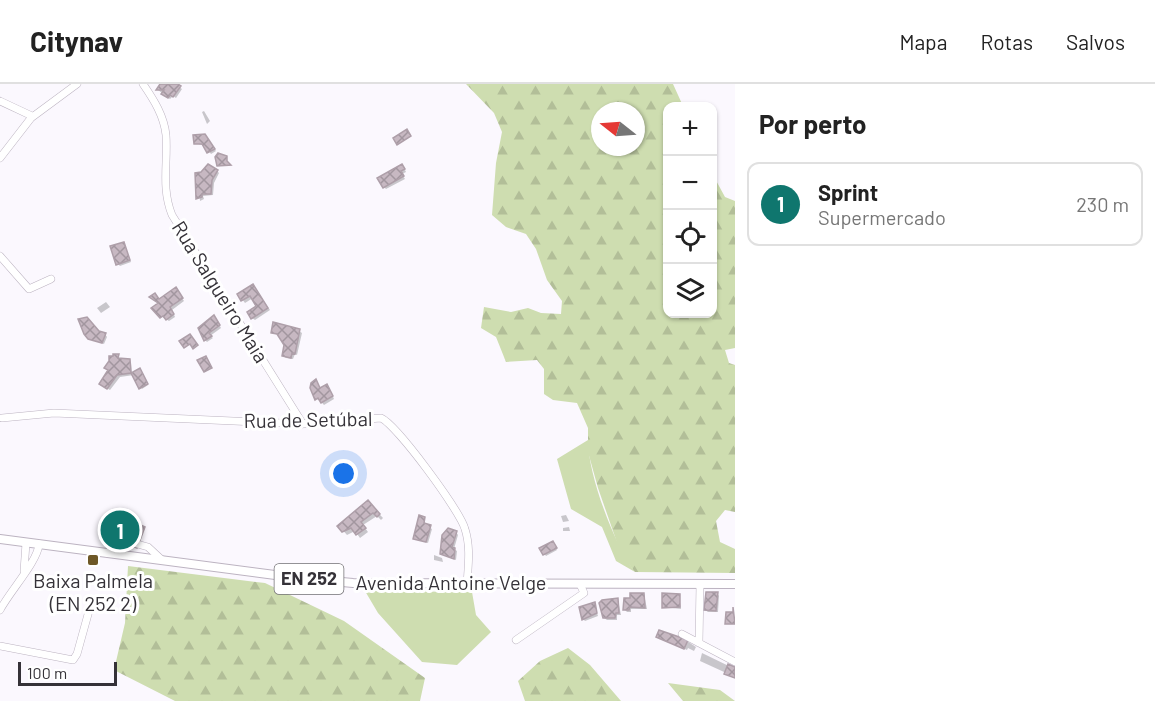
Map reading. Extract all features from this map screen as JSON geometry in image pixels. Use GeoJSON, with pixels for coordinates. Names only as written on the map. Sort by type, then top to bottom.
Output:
{"type":"FeatureCollection","features":[{"type":"Feature","properties":{"kind":"main road","name":"Avenida Antoine Velge"},"geometry":{"type":"LineString","coordinates":[[0,539],[353,583],[580,584]]}},
{"type":"Feature","properties":{"kind":"main road","name":"EN 252"},"geometry":{"type":"LineString","coordinates":[[580,584],[735,584]]}},
{"type":"Feature","properties":{"kind":"street"},"geometry":{"type":"LineString","coordinates":[[0,158],[33,116],[77,84]]}},
{"type":"Feature","properties":{"kind":"street","name":"Rua Salgueiro Maia"},"geometry":{"type":"LineString","coordinates":[[143,84],[159,110],[165,129],[164,187],[172,214],[303,424]]}},
{"type":"Feature","properties":{"kind":"street"},"geometry":{"type":"LineString","coordinates":[[0,101],[33,116]]}},
{"type":"Feature","properties":{"kind":"street"},"geometry":{"type":"LineString","coordinates":[[0,256],[29,290],[51,279]]}},
{"type":"Feature","properties":{"kind":"street","name":"Rua de Setúbal"},"geometry":{"type":"LineString","coordinates":[[2,418],[54,413],[303,424],[377,417],[390,423],[452,503],[465,527],[470,549],[467,585]]}},
{"type":"Feature","properties":{"kind":"street"},"geometry":{"type":"LineString","coordinates":[[107,553],[123,540],[148,547],[162,560]]}},
{"type":"Feature","properties":{"kind":"street"},"geometry":{"type":"LineString","coordinates":[[24,571],[26,543]]}},
{"type":"Feature","properties":{"kind":"street"},"geometry":{"type":"LineString","coordinates":[[0,610],[24,571],[36,558],[39,544]]}},
{"type":"Feature","properties":{"kind":"street"},"geometry":{"type":"LineString","coordinates":[[516,640],[584,594],[580,584]]}},
{"type":"Feature","properties":{"kind":"street"},"geometry":{"type":"LineString","coordinates":[[699,643],[700,584]]}},
{"type":"Feature","properties":{"kind":"street"},"geometry":{"type":"LineString","coordinates":[[0,646],[73,660],[77,654],[92,600]]}},
{"type":"Feature","properties":{"kind":"street"},"geometry":{"type":"LineString","coordinates":[[682,634],[735,662]]}},
{"type":"Feature","properties":{"kind":"green space"},"geometry":{"type":"Polygon","coordinates":[[[466,84],[673,84],[681,102],[663,102],[663,318],[717,318],[717,182],[725,197],[735,201],[735,348],[725,350],[729,363],[735,365],[735,512],[725,510],[716,521],[720,542],[735,549],[735,573],[635,572],[621,554],[598,488],[588,452],[588,428],[577,403],[553,400],[544,394],[544,369],[537,360],[506,362],[496,337],[481,328],[484,307],[511,312],[528,308],[541,313],[561,314],[562,301],[547,280],[536,249],[526,234],[506,227],[492,215],[496,163],[502,132],[494,113],[466,84]]]}},
{"type":"Feature","properties":{"kind":"green space"},"geometry":{"type":"Polygon","coordinates":[[[588,440],[597,490],[611,527],[635,572],[616,561],[602,527],[571,509],[557,459],[588,440]]]}},
{"type":"Feature","properties":{"kind":"green space"},"geometry":{"type":"Polygon","coordinates":[[[128,566],[265,583],[344,621],[425,678],[420,701],[175,701],[114,670],[125,623],[128,566]]]}},
{"type":"Feature","properties":{"kind":"green space"},"geometry":{"type":"Polygon","coordinates":[[[365,591],[472,592],[476,615],[491,632],[457,665],[422,662],[378,613],[365,591]]]}},
{"type":"Feature","properties":{"kind":"green space"},"geometry":{"type":"Polygon","coordinates":[[[568,648],[590,665],[621,701],[525,701],[518,681],[540,661],[568,648]]]}},
{"type":"Feature","properties":{"kind":"green space"},"geometry":{"type":"Polygon","coordinates":[[[668,683],[720,690],[735,701],[683,701],[668,683]]]}},
{"type":"Feature","properties":{"kind":"building"},"geometry":{"type":"Polygon","coordinates":[[[160,84],[181,86],[173,97],[170,95],[168,98],[161,94],[164,90],[156,90],[160,84]]]}},
{"type":"Feature","properties":{"kind":"building"},"geometry":{"type":"Polygon","coordinates":[[[407,129],[411,136],[397,145],[393,138],[407,129]]]}},
{"type":"Feature","properties":{"kind":"building"},"geometry":{"type":"Polygon","coordinates":[[[205,134],[215,149],[207,153],[202,144],[194,144],[193,135],[205,134]]]}},
{"type":"Feature","properties":{"kind":"building"},"geometry":{"type":"Polygon","coordinates":[[[218,153],[227,156],[227,161],[231,165],[217,166],[215,157],[218,153]]]}},
{"type":"Feature","properties":{"kind":"building"},"geometry":{"type":"Polygon","coordinates":[[[208,164],[218,170],[212,180],[211,194],[202,194],[202,197],[196,199],[195,173],[201,172],[208,164]]]}},
{"type":"Feature","properties":{"kind":"building"},"geometry":{"type":"Polygon","coordinates":[[[402,164],[405,169],[401,171],[404,176],[383,188],[377,178],[402,164]]]}},
{"type":"Feature","properties":{"kind":"building"},"geometry":{"type":"Polygon","coordinates":[[[124,242],[130,260],[116,265],[110,246],[124,242]]]}},
{"type":"Feature","properties":{"kind":"building"},"geometry":{"type":"Polygon","coordinates":[[[253,284],[268,308],[251,319],[247,312],[256,306],[250,296],[241,301],[237,294],[253,284]]]}},
{"type":"Feature","properties":{"kind":"building"},"geometry":{"type":"Polygon","coordinates":[[[176,287],[183,298],[170,307],[174,314],[166,320],[163,316],[160,318],[151,308],[158,303],[149,297],[155,293],[159,299],[176,287]]]}},
{"type":"Feature","properties":{"kind":"building"},"geometry":{"type":"Polygon","coordinates":[[[214,315],[220,325],[209,333],[212,336],[204,341],[198,328],[214,315]]]}},
{"type":"Feature","properties":{"kind":"building"},"geometry":{"type":"Polygon","coordinates":[[[87,317],[99,331],[106,333],[102,343],[88,339],[84,334],[78,319],[87,317]]]}},
{"type":"Feature","properties":{"kind":"building"},"geometry":{"type":"Polygon","coordinates":[[[273,322],[300,329],[295,354],[292,353],[291,358],[282,356],[284,345],[277,334],[271,333],[273,322]]]}},
{"type":"Feature","properties":{"kind":"building"},"geometry":{"type":"Polygon","coordinates":[[[190,334],[198,345],[193,349],[190,344],[184,348],[179,341],[190,334]]]}},
{"type":"Feature","properties":{"kind":"building"},"geometry":{"type":"Polygon","coordinates":[[[119,354],[118,358],[130,359],[131,373],[117,375],[107,389],[99,384],[108,370],[104,368],[109,361],[109,356],[119,354]]]}},
{"type":"Feature","properties":{"kind":"building"},"geometry":{"type":"Polygon","coordinates":[[[206,356],[212,368],[204,372],[197,360],[206,356]]]}},
{"type":"Feature","properties":{"kind":"building"},"geometry":{"type":"Polygon","coordinates":[[[140,368],[148,384],[139,389],[131,373],[140,368]]]}},
{"type":"Feature","properties":{"kind":"building"},"geometry":{"type":"Polygon","coordinates":[[[316,379],[320,388],[327,384],[333,396],[321,403],[318,398],[315,400],[310,388],[311,383],[316,379]]]}},
{"type":"Feature","properties":{"kind":"building"},"geometry":{"type":"Polygon","coordinates":[[[368,500],[380,514],[377,517],[373,513],[361,522],[366,528],[356,535],[351,528],[342,532],[337,526],[368,500]]]}},
{"type":"Feature","properties":{"kind":"building"},"geometry":{"type":"Polygon","coordinates":[[[419,515],[425,517],[424,523],[431,525],[426,542],[413,539],[419,515]]]}},
{"type":"Feature","properties":{"kind":"building"},"geometry":{"type":"Polygon","coordinates":[[[120,520],[128,523],[122,538],[114,535],[120,520]]]}},
{"type":"Feature","properties":{"kind":"building"},"geometry":{"type":"Polygon","coordinates":[[[136,523],[145,527],[137,548],[127,544],[122,538],[126,526],[133,529],[136,523]]]}},
{"type":"Feature","properties":{"kind":"building"},"geometry":{"type":"Polygon","coordinates":[[[448,528],[457,531],[452,547],[455,548],[454,559],[440,554],[442,535],[448,528]]]}},
{"type":"Feature","properties":{"kind":"building"},"geometry":{"type":"Polygon","coordinates":[[[553,541],[557,548],[543,555],[539,548],[553,541]]]}},
{"type":"Feature","properties":{"kind":"building"},"geometry":{"type":"Polygon","coordinates":[[[706,592],[718,592],[716,611],[704,610],[706,592]]]}},
{"type":"Feature","properties":{"kind":"building"},"geometry":{"type":"Polygon","coordinates":[[[630,593],[644,593],[645,608],[630,607],[629,610],[623,610],[624,598],[630,598],[630,593]]]}},
{"type":"Feature","properties":{"kind":"building"},"geometry":{"type":"Polygon","coordinates":[[[662,593],[680,594],[680,607],[662,608],[662,593]]]}},
{"type":"Feature","properties":{"kind":"building"},"geometry":{"type":"Polygon","coordinates":[[[618,598],[619,613],[616,613],[615,618],[603,618],[599,603],[602,600],[618,598]]]}},
{"type":"Feature","properties":{"kind":"building"},"geometry":{"type":"Polygon","coordinates":[[[595,602],[597,613],[582,620],[579,607],[595,602]]]}},
{"type":"Feature","properties":{"kind":"building"},"geometry":{"type":"Polygon","coordinates":[[[733,607],[735,624],[725,624],[726,612],[733,612],[733,607]]]}},
{"type":"Feature","properties":{"kind":"building"},"geometry":{"type":"Polygon","coordinates":[[[659,630],[688,640],[684,649],[656,637],[659,630]]]}},
{"type":"Feature","properties":{"kind":"building"},"geometry":{"type":"Polygon","coordinates":[[[728,664],[735,667],[735,678],[724,674],[728,664]]]}},
{"type":"Feature","properties":{"kind":"place","name":"Sprint"},"geometry":{"type":"Point","coordinates":[120,530]}},
{"type":"Feature","properties":{"kind":"place","name":"Baixa Palmela (EN 252 2)"},"geometry":{"type":"Point","coordinates":[93,560]}}]}
